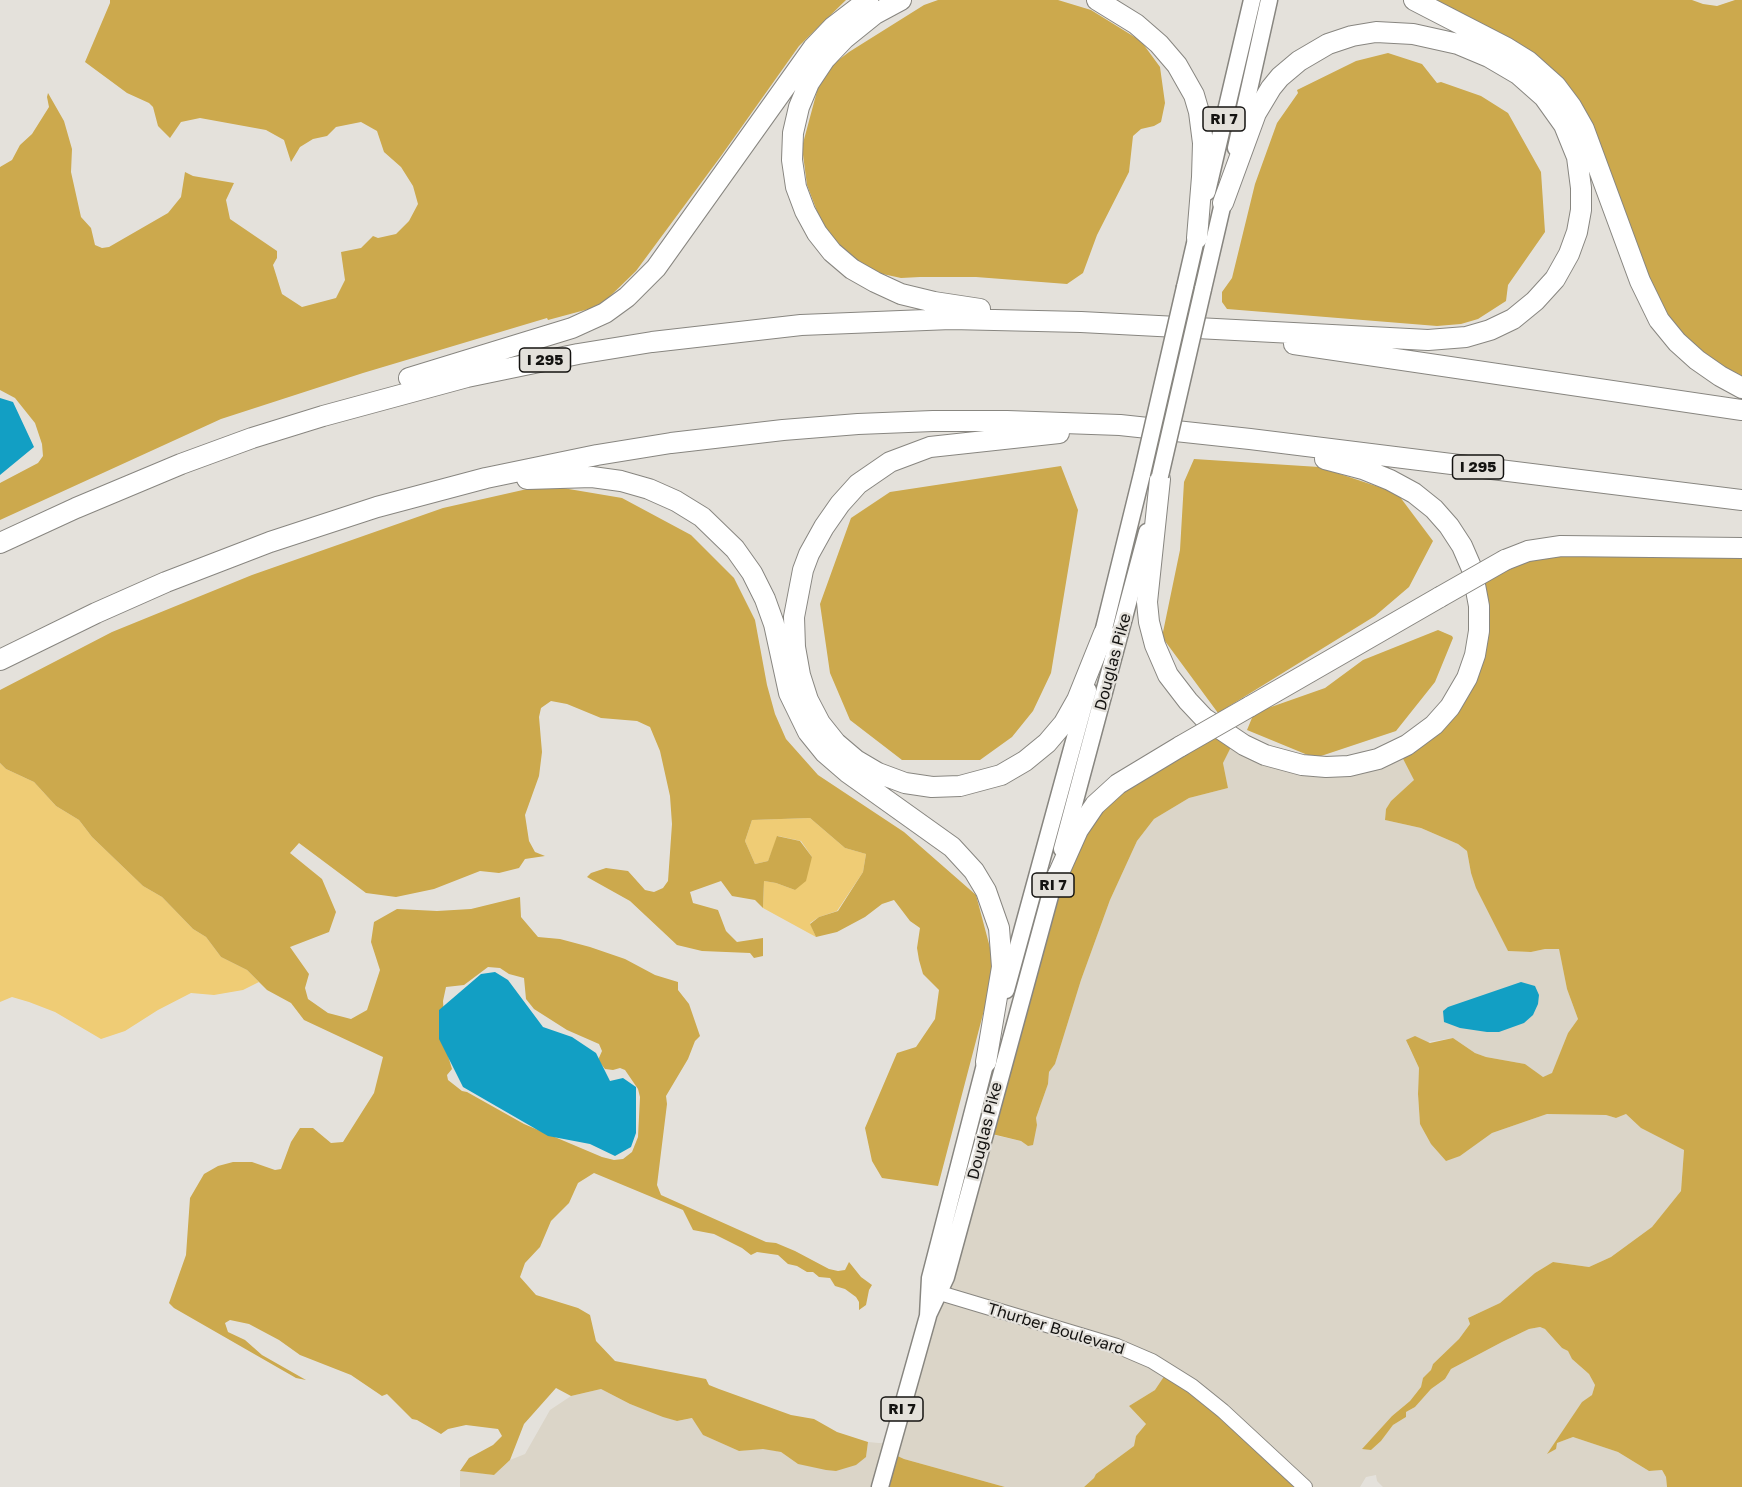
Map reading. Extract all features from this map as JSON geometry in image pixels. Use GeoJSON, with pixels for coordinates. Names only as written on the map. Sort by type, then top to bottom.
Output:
{"type":"FeatureCollection","features":[{"type":"Feature","properties":{"kind":"highway"},"geometry":{"type":"LineString","coordinates":[[216,451],[302,413],[338,400],[572,328],[594,319],[616,305],[656,268],[813,48],[833,27],[868,0]]}},
{"type":"Feature","properties":{"kind":"highway"},"geometry":{"type":"LineString","coordinates":[[901,0],[864,21],[834,48],[809,83],[799,107],[792,146],[794,174],[800,199],[817,233],[832,252],[863,276],[886,288],[917,298],[968,308],[1120,324]]}},
{"type":"Feature","properties":{"kind":"highway"},"geometry":{"type":"LineString","coordinates":[[1097,0],[1124,15],[1159,44],[1177,65],[1194,95],[1201,122],[1203,154],[1197,238]]}},
{"type":"Feature","properties":{"kind":"highway"},"geometry":{"type":"LineString","coordinates":[[1414,0],[1508,48],[1533,65],[1557,86],[1584,129],[1644,291],[1659,320],[1677,342],[1697,360],[1742,388]]}},
{"type":"Feature","properties":{"kind":"highway"},"geometry":{"type":"LineString","coordinates":[[1154,327],[1428,340],[1454,339],[1479,334],[1501,325],[1524,311],[1546,291],[1555,279],[1569,254],[1577,232],[1581,210],[1581,188],[1577,157],[1564,125],[1544,97],[1518,74],[1489,57],[1458,44],[1413,34],[1376,32],[1352,36],[1328,44],[1299,61],[1280,77],[1256,113],[1223,203]]}},
{"type":"Feature","properties":{"kind":"highway","name":"I 295"},"geometry":{"type":"LineString","coordinates":[[0,543],[111,493],[216,451],[323,416],[467,376],[662,340],[764,328],[876,321],[988,320],[1120,324],[1297,344],[1742,410]]}},
{"type":"Feature","properties":{"kind":"highway","name":"I 295"},"geometry":{"type":"LineString","coordinates":[[0,660],[96,613],[227,558],[341,518],[450,487],[550,464],[633,448],[717,436],[811,427],[969,421],[1073,423],[1151,428],[1742,500]]}},
{"type":"Feature","properties":{"kind":"highway"},"geometry":{"type":"LineString","coordinates":[[1104,633],[1071,712],[1056,733],[1036,753],[1012,769],[988,780],[960,786],[932,787],[905,783],[872,770],[846,752],[828,733],[814,712],[802,682],[795,647],[794,617],[803,570],[824,527],[853,489],[890,462],[916,451],[954,443],[1061,432],[1151,428]]}},
{"type":"Feature","properties":{"kind":"highway"},"geometry":{"type":"LineString","coordinates":[[1154,476],[1148,582],[1149,622],[1155,645],[1168,675],[1204,718],[1224,733],[1254,750],[1290,762],[1326,767],[1349,766],[1378,759],[1397,751],[1425,732],[1442,716],[1461,689],[1471,667],[1477,643],[1478,594],[1472,569],[1455,535],[1442,518],[1424,501],[1404,487],[1376,474],[1325,459],[1214,435]]}},
{"type":"Feature","properties":{"kind":"highway"},"geometry":{"type":"LineString","coordinates":[[450,487],[562,477],[592,477],[621,481],[649,489],[676,501],[702,516],[725,537],[744,560],[765,599],[774,624],[789,693],[800,720],[812,738],[847,772],[952,847],[974,871],[986,891],[999,928],[1002,967],[986,1062]]}},
{"type":"Feature","properties":{"kind":"highway"},"geometry":{"type":"LineString","coordinates":[[1053,886],[1078,830],[1095,805],[1118,784],[1505,560],[1536,549],[1561,546],[1742,548]]}},
{"type":"Feature","properties":{"kind":"main road","name":"Douglas Pike"},"geometry":{"type":"LineString","coordinates":[[880,1487],[928,1316],[940,1293],[972,1185],[999,1076],[1132,594],[1185,287],[1252,0]]}},
{"type":"Feature","properties":{"kind":"main road","name":"Douglas Pike"},"geometry":{"type":"LineString","coordinates":[[928,1316],[930,1278],[986,1062],[1104,633],[1154,476],[1203,289],[1269,0]]}},
{"type":"Feature","properties":{"kind":"street","name":"Thurber Boulevard"},"geometry":{"type":"LineString","coordinates":[[940,1293],[1117,1346],[1152,1361],[1192,1386],[1223,1411],[1305,1487]]}},
{"type":"Feature","properties":{"kind":"shaded area"},"geometry":{"type":"Polygon","coordinates":[[[110,0],[846,0],[799,46],[636,271],[600,306],[548,320],[547,318],[363,373],[221,419],[0,520],[0,483],[38,463],[43,456],[42,444],[35,423],[15,398],[0,390],[0,167],[12,160],[20,145],[32,134],[49,107],[48,93],[64,121],[72,149],[71,172],[81,217],[91,228],[95,245],[102,248],[109,247],[168,213],[181,197],[185,172],[193,176],[234,183],[226,200],[230,219],[277,251],[277,258],[273,265],[282,294],[302,307],[336,298],[345,280],[341,252],[361,248],[373,236],[378,238],[396,234],[409,221],[418,204],[413,186],[401,167],[384,152],[377,131],[361,122],[336,127],[327,136],[313,139],[300,147],[291,162],[284,140],[266,130],[200,118],[181,122],[170,138],[158,126],[153,107],[149,103],[127,93],[85,62],[110,0]]]}},
{"type":"Feature","properties":{"kind":"shaded area"},"geometry":{"type":"Polygon","coordinates":[[[938,0],[1058,0],[1091,10],[1141,41],[1160,67],[1165,103],[1161,122],[1141,129],[1133,136],[1129,172],[1097,235],[1083,273],[1067,284],[976,277],[901,278],[878,273],[850,256],[828,232],[820,219],[807,185],[802,147],[820,80],[832,65],[849,52],[924,5],[938,0]]]}},
{"type":"Feature","properties":{"kind":"shaded area"},"geometry":{"type":"Polygon","coordinates":[[[1418,0],[1692,0],[1717,6],[1742,0],[1742,386],[1673,338],[1593,140],[1418,0]]]}},
{"type":"Feature","properties":{"kind":"shaded area"},"geometry":{"type":"Polygon","coordinates":[[[1388,53],[1422,64],[1437,83],[1441,82],[1481,96],[1508,113],[1541,172],[1545,232],[1508,285],[1506,301],[1478,319],[1461,324],[1437,326],[1227,309],[1222,302],[1222,292],[1232,278],[1255,184],[1277,123],[1298,93],[1297,90],[1356,61],[1388,53]]]}},
{"type":"Feature","properties":{"kind":"shaded area"},"geometry":{"type":"Polygon","coordinates":[[[1194,459],[1319,467],[1397,493],[1433,541],[1409,587],[1375,616],[1218,713],[1162,637],[1180,550],[1184,482],[1194,459]]]}},
{"type":"Feature","properties":{"kind":"shaded area"},"geometry":{"type":"Polygon","coordinates":[[[1061,466],[1078,510],[1051,673],[1033,711],[1012,737],[980,760],[902,760],[850,720],[830,673],[820,604],[851,518],[890,492],[1061,466]]]}},
{"type":"Feature","properties":{"kind":"shaded area"},"geometry":{"type":"Polygon","coordinates":[[[545,485],[622,498],[691,535],[734,578],[755,620],[767,685],[775,714],[786,739],[818,775],[904,832],[976,895],[993,959],[988,995],[938,1186],[882,1178],[872,1161],[865,1128],[897,1053],[916,1047],[935,1019],[939,990],[923,974],[917,948],[920,928],[910,921],[894,900],[882,904],[865,917],[837,932],[816,937],[810,924],[819,917],[838,911],[863,872],[866,854],[845,848],[810,818],[752,820],[745,841],[755,864],[768,861],[777,836],[800,841],[812,857],[806,881],[795,890],[764,881],[763,908],[755,900],[732,896],[721,881],[690,892],[693,903],[718,910],[726,931],[737,942],[763,938],[763,956],[754,958],[750,953],[702,951],[677,945],[630,901],[587,877],[591,873],[606,868],[628,871],[645,890],[654,892],[663,888],[668,881],[672,824],[670,796],[660,751],[650,727],[637,721],[601,718],[567,704],[551,701],[541,708],[539,717],[542,752],[539,776],[525,815],[529,841],[535,852],[545,856],[525,859],[519,868],[499,873],[480,871],[434,889],[396,897],[366,893],[299,843],[290,853],[322,879],[336,912],[329,932],[290,947],[309,974],[305,988],[308,999],[328,1013],[351,1019],[367,1010],[380,970],[371,942],[374,922],[397,909],[437,911],[471,909],[520,897],[521,917],[538,937],[560,939],[590,947],[625,959],[655,975],[678,982],[678,990],[689,1004],[700,1036],[695,1041],[688,1059],[666,1096],[657,1185],[661,1195],[766,1242],[776,1243],[795,1251],[829,1269],[845,1270],[849,1262],[861,1277],[872,1285],[866,1305],[859,1310],[856,1297],[845,1289],[835,1286],[830,1278],[819,1277],[813,1272],[807,1272],[788,1264],[778,1255],[757,1252],[751,1255],[714,1234],[693,1230],[683,1210],[594,1173],[578,1183],[569,1203],[551,1221],[540,1247],[525,1263],[520,1277],[536,1295],[578,1308],[590,1315],[596,1341],[615,1361],[706,1379],[709,1385],[719,1389],[791,1415],[814,1419],[837,1432],[868,1442],[866,1457],[856,1465],[836,1471],[826,1470],[798,1464],[781,1452],[763,1449],[739,1451],[703,1435],[692,1418],[677,1421],[663,1417],[601,1389],[571,1396],[556,1388],[524,1424],[510,1460],[494,1475],[460,1471],[469,1458],[493,1445],[502,1436],[498,1429],[466,1425],[448,1429],[441,1434],[412,1419],[387,1394],[382,1396],[351,1375],[300,1355],[279,1340],[249,1324],[230,1320],[225,1323],[228,1332],[245,1340],[262,1355],[306,1380],[296,1378],[169,1303],[186,1255],[190,1198],[204,1174],[218,1166],[233,1162],[252,1162],[275,1170],[281,1169],[291,1142],[300,1128],[313,1128],[331,1143],[343,1142],[374,1093],[383,1057],[304,1020],[291,1003],[267,990],[247,970],[221,957],[206,937],[193,929],[162,897],[143,886],[92,837],[79,820],[56,806],[34,782],[6,769],[0,763],[0,690],[112,632],[252,575],[443,508],[545,485]],[[488,967],[464,985],[446,987],[443,1001],[446,1049],[452,1069],[447,1075],[448,1080],[462,1091],[524,1124],[602,1157],[614,1160],[623,1159],[632,1152],[638,1137],[640,1097],[638,1089],[625,1070],[605,1069],[598,1060],[602,1051],[599,1044],[567,1030],[534,1009],[526,999],[524,978],[509,974],[500,968],[488,967]]]}},
{"type":"Feature","properties":{"kind":"shaded area"},"geometry":{"type":"Polygon","coordinates":[[[1742,548],[1742,1487],[1667,1487],[1666,1477],[1662,1470],[1649,1471],[1618,1452],[1573,1437],[1557,1443],[1556,1449],[1547,1454],[1582,1402],[1592,1395],[1595,1385],[1589,1374],[1572,1359],[1568,1351],[1540,1327],[1529,1329],[1451,1369],[1445,1379],[1431,1389],[1415,1407],[1406,1412],[1406,1417],[1393,1425],[1371,1450],[1362,1449],[1392,1416],[1410,1401],[1421,1387],[1423,1378],[1431,1370],[1433,1364],[1459,1339],[1470,1324],[1468,1318],[1500,1303],[1535,1273],[1553,1262],[1589,1267],[1611,1257],[1652,1227],[1681,1191],[1684,1150],[1641,1128],[1626,1114],[1616,1118],[1606,1115],[1547,1114],[1492,1133],[1460,1156],[1446,1161],[1431,1144],[1420,1124],[1419,1068],[1406,1040],[1415,1036],[1430,1043],[1453,1038],[1475,1053],[1525,1064],[1543,1077],[1552,1073],[1568,1033],[1578,1019],[1567,989],[1559,949],[1531,952],[1508,951],[1476,888],[1467,851],[1458,844],[1421,828],[1385,820],[1386,809],[1391,801],[1414,780],[1399,751],[1465,687],[1477,578],[1510,557],[1742,548]]]}},
{"type":"Feature","properties":{"kind":"shaded area"},"geometry":{"type":"Polygon","coordinates":[[[1438,630],[1453,638],[1435,682],[1396,731],[1315,758],[1247,730],[1254,713],[1325,688],[1363,660],[1438,630]]]}},
{"type":"Feature","properties":{"kind":"shaded area"},"geometry":{"type":"Polygon","coordinates":[[[1217,727],[1235,739],[1223,763],[1228,788],[1189,798],[1154,819],[1137,841],[1110,900],[1081,980],[1055,1064],[1049,1072],[1048,1084],[1036,1118],[1033,1145],[1028,1146],[1021,1141],[992,1134],[1068,857],[1092,812],[1217,727]]]}},
{"type":"Feature","properties":{"kind":"shaded area"},"geometry":{"type":"Polygon","coordinates":[[[1235,739],[1330,768],[1399,751],[1415,780],[1391,801],[1386,809],[1385,820],[1421,828],[1458,844],[1467,851],[1471,873],[1508,951],[1531,952],[1559,949],[1567,989],[1578,1019],[1568,1033],[1552,1074],[1542,1077],[1525,1064],[1475,1053],[1453,1038],[1408,1045],[1419,1068],[1420,1124],[1460,1156],[1492,1133],[1547,1114],[1606,1115],[1616,1118],[1626,1114],[1641,1128],[1684,1149],[1681,1191],[1652,1227],[1611,1257],[1589,1267],[1553,1262],[1535,1273],[1500,1303],[1468,1318],[1470,1324],[1459,1339],[1433,1364],[1423,1379],[1421,1387],[1410,1401],[1392,1416],[1363,1448],[1371,1450],[1393,1425],[1406,1417],[1406,1412],[1415,1407],[1431,1389],[1445,1379],[1451,1369],[1529,1329],[1540,1327],[1568,1351],[1572,1359],[1589,1374],[1595,1385],[1592,1395],[1582,1403],[1548,1453],[1557,1443],[1573,1437],[1618,1452],[1649,1471],[1662,1470],[1666,1477],[1667,1487],[1383,1487],[1377,1481],[1376,1475],[1366,1477],[1360,1487],[1304,1487],[1155,1390],[1129,1406],[1146,1424],[1136,1436],[1134,1446],[1096,1474],[1084,1487],[1005,1487],[890,1453],[878,1487],[460,1487],[460,1470],[494,1475],[510,1460],[525,1454],[550,1410],[571,1396],[601,1389],[630,1404],[677,1421],[693,1418],[703,1435],[739,1451],[763,1448],[781,1452],[798,1464],[866,1457],[868,1442],[890,1444],[989,1134],[1021,1141],[1028,1146],[1037,1125],[1036,1118],[1048,1084],[1049,1072],[1055,1064],[1081,980],[1110,900],[1137,841],[1154,819],[1189,798],[1228,788],[1223,763],[1235,739]]]}},
{"type":"Feature","properties":{"kind":"shaded area"},"geometry":{"type":"Polygon","coordinates":[[[0,763],[6,769],[34,782],[56,806],[79,820],[92,837],[143,886],[162,897],[193,929],[206,937],[221,957],[247,970],[259,982],[243,990],[214,995],[191,993],[125,1031],[101,1039],[55,1012],[29,1002],[12,997],[0,1002],[0,763]]]}},
{"type":"Feature","properties":{"kind":"shaded area"},"geometry":{"type":"Polygon","coordinates":[[[810,818],[845,848],[866,854],[863,872],[837,911],[819,917],[810,923],[816,937],[763,908],[764,881],[795,890],[812,857],[801,841],[778,836],[768,861],[755,864],[745,841],[752,820],[810,818]]]}},
{"type":"Feature","properties":{"kind":"shaded area"},"geometry":{"type":"Polygon","coordinates":[[[1167,1372],[1303,1487],[1084,1487],[1096,1474],[1134,1446],[1136,1436],[1146,1424],[1129,1406],[1155,1390],[1167,1372]]]}},
{"type":"Feature","properties":{"kind":"shaded area"},"geometry":{"type":"Polygon","coordinates":[[[891,1453],[904,1459],[1005,1487],[878,1487],[891,1453]]]}},
{"type":"Feature","properties":{"kind":"water"},"geometry":{"type":"Polygon","coordinates":[[[0,398],[13,402],[34,447],[0,475],[0,398]]]}},
{"type":"Feature","properties":{"kind":"water"},"geometry":{"type":"Polygon","coordinates":[[[495,972],[508,980],[543,1027],[572,1037],[596,1053],[610,1081],[623,1078],[636,1087],[636,1133],[631,1147],[615,1156],[590,1144],[548,1136],[463,1087],[439,1039],[439,1010],[481,974],[495,972]]]}},
{"type":"Feature","properties":{"kind":"water"},"geometry":{"type":"Polygon","coordinates":[[[1521,982],[1535,986],[1539,995],[1533,1015],[1524,1023],[1499,1032],[1487,1032],[1460,1028],[1444,1022],[1443,1011],[1448,1007],[1521,982]]]}}]}
